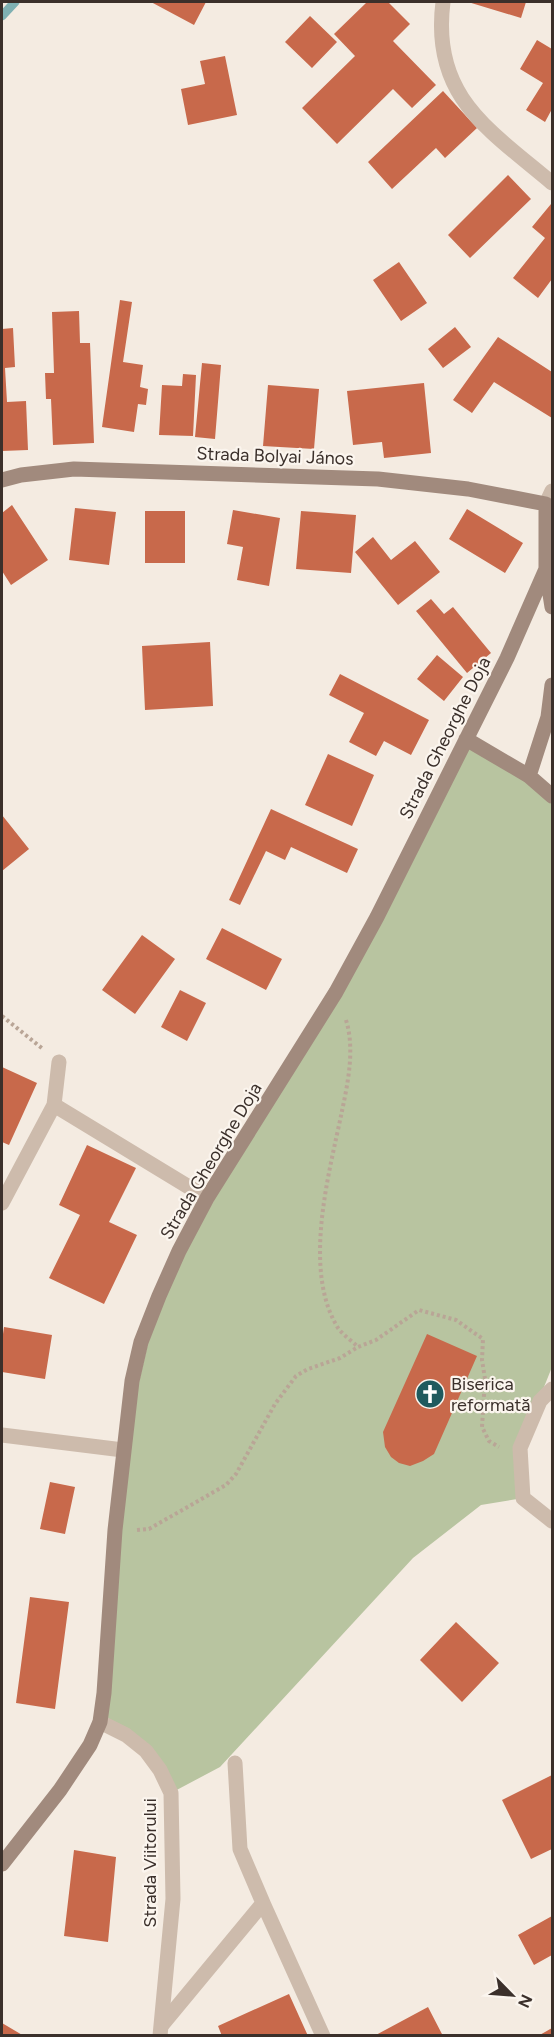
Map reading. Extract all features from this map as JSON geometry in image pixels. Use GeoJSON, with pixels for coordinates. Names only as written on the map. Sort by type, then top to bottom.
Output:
{"type":"FeatureCollection","features":[{"type":"Feature","properties":{"kind":"street"},"geometry":{"type":"LineString","coordinates":[[443,2],[441,47],[448,72],[461,98],[482,122],[552,183]]}},
{"type":"Feature","properties":{"kind":"street","name":"Strada Bolyai János"},"geometry":{"type":"LineString","coordinates":[[2,480],[21,475],[74,469],[378,479],[549,497]]}},
{"type":"Feature","properties":{"kind":"street","name":"Strada Gheorghe Doja"},"geometry":{"type":"LineString","coordinates":[[2,1864],[60,1790],[90,1745],[100,1722],[123,1450],[132,1381],[141,1342],[179,1251],[207,1198],[336,992],[507,658],[546,569],[549,497]]}},
{"type":"Feature","properties":{"kind":"street"},"geometry":{"type":"LineString","coordinates":[[546,569],[552,607]]}},
{"type":"Feature","properties":{"kind":"street"},"geometry":{"type":"LineString","coordinates":[[530,776],[548,717],[552,685]]}},
{"type":"Feature","properties":{"kind":"street"},"geometry":{"type":"LineString","coordinates":[[466,739],[530,776],[552,796]]}},
{"type":"Feature","properties":{"kind":"street"},"geometry":{"type":"LineString","coordinates":[[2,1203],[54,1105],[58,1062]]}},
{"type":"Feature","properties":{"kind":"street"},"geometry":{"type":"LineString","coordinates":[[54,1105],[207,1198]]}},
{"type":"Feature","properties":{"kind":"street"},"geometry":{"type":"LineString","coordinates":[[552,1389],[540,1401],[520,1448],[523,1498],[552,1521]]}},
{"type":"Feature","properties":{"kind":"street"},"geometry":{"type":"LineString","coordinates":[[2,1435],[123,1450]]}},
{"type":"Feature","properties":{"kind":"street","name":"Strada Viitorului"},"geometry":{"type":"LineString","coordinates":[[100,1722],[126,1735],[146,1751],[160,1770],[171,1793],[173,1899],[161,2030]]}},
{"type":"Feature","properties":{"kind":"street"},"geometry":{"type":"LineString","coordinates":[[235,1763],[240,1849],[323,2036]]}},
{"type":"Feature","properties":{"kind":"street"},"geometry":{"type":"LineString","coordinates":[[161,2030],[263,1903]]}},
{"type":"Feature","properties":{"kind":"path"},"geometry":{"type":"LineString","coordinates":[[336,992],[350,1031],[348,1077],[320,1244],[323,1286],[331,1314],[339,1330],[358,1347]]}},
{"type":"Feature","properties":{"kind":"path"},"geometry":{"type":"LineString","coordinates":[[2,1016],[58,1062]]}},
{"type":"Feature","properties":{"kind":"path"},"geometry":{"type":"LineString","coordinates":[[115,1530],[149,1529],[226,1485],[236,1474],[275,1404],[296,1376],[376,1340],[418,1310],[456,1320],[483,1339],[482,1360],[485,1379],[482,1427],[489,1441],[503,1449],[520,1448]]}},
{"type":"Feature","properties":{"kind":"green space"},"geometry":{"type":"Polygon","coordinates":[[[466,739],[552,796],[552,1367],[520,1447],[523,1498],[481,1505],[413,1558],[220,1767],[171,1793],[160,1770],[100,1722],[123,1450],[159,1296],[281,1082],[466,739]]]}},
{"type":"Feature","properties":{"kind":"building"},"geometry":{"type":"Polygon","coordinates":[[[151,2],[206,2],[194,25],[151,2]]]}},
{"type":"Feature","properties":{"kind":"building"},"geometry":{"type":"Polygon","coordinates":[[[367,2],[388,2],[410,24],[393,41],[436,85],[412,108],[393,89],[337,144],[302,108],[355,56],[334,34],[367,2]]]}},
{"type":"Feature","properties":{"kind":"building"},"geometry":{"type":"Polygon","coordinates":[[[468,2],[526,2],[521,18],[468,2]]]}},
{"type":"Feature","properties":{"kind":"building"},"geometry":{"type":"Polygon","coordinates":[[[310,16],[337,42],[312,68],[285,42],[310,16]]]}},
{"type":"Feature","properties":{"kind":"building"},"geometry":{"type":"Polygon","coordinates":[[[537,40],[552,49],[552,109],[545,122],[526,110],[543,83],[520,69],[537,40]]]}},
{"type":"Feature","properties":{"kind":"building"},"geometry":{"type":"Polygon","coordinates":[[[225,56],[237,115],[188,125],[181,89],[205,84],[200,61],[225,56]]]}},
{"type":"Feature","properties":{"kind":"building"},"geometry":{"type":"Polygon","coordinates":[[[443,91],[477,128],[445,158],[436,148],[392,189],[368,162],[443,91]]]}},
{"type":"Feature","properties":{"kind":"building"},"geometry":{"type":"Polygon","coordinates":[[[508,175],[531,199],[470,258],[448,235],[508,175]]]}},
{"type":"Feature","properties":{"kind":"building"},"geometry":{"type":"Polygon","coordinates":[[[551,204],[552,279],[538,298],[513,278],[545,238],[532,227],[551,204]]]}},
{"type":"Feature","properties":{"kind":"building"},"geometry":{"type":"Polygon","coordinates":[[[399,262],[427,303],[401,321],[373,280],[399,262]]]}},
{"type":"Feature","properties":{"kind":"building"},"geometry":{"type":"Polygon","coordinates":[[[120,300],[132,302],[123,362],[143,365],[140,387],[148,389],[146,405],[138,404],[134,432],[102,427],[120,300]]]}},
{"type":"Feature","properties":{"kind":"building"},"geometry":{"type":"Polygon","coordinates":[[[79,311],[80,343],[90,343],[94,443],[53,445],[51,399],[46,399],[45,373],[54,373],[52,312],[79,311]]]}},
{"type":"Feature","properties":{"kind":"building"},"geometry":{"type":"Polygon","coordinates":[[[455,327],[471,347],[443,368],[428,349],[455,327]]]}},
{"type":"Feature","properties":{"kind":"building"},"geometry":{"type":"Polygon","coordinates":[[[13,328],[15,367],[5,368],[7,402],[26,401],[28,450],[2,451],[2,329],[13,328]]]}},
{"type":"Feature","properties":{"kind":"building"},"geometry":{"type":"Polygon","coordinates":[[[498,337],[552,372],[552,418],[494,382],[472,413],[453,400],[498,337]]]}},
{"type":"Feature","properties":{"kind":"building"},"geometry":{"type":"Polygon","coordinates":[[[202,363],[221,365],[215,439],[195,437],[202,363]]]}},
{"type":"Feature","properties":{"kind":"building"},"geometry":{"type":"Polygon","coordinates":[[[183,374],[196,375],[193,436],[159,435],[162,385],[182,386],[183,374]]]}},
{"type":"Feature","properties":{"kind":"building"},"geometry":{"type":"Polygon","coordinates":[[[424,383],[431,453],[384,458],[382,442],[353,445],[347,391],[424,383]]]}},
{"type":"Feature","properties":{"kind":"building"},"geometry":{"type":"Polygon","coordinates":[[[268,385],[319,389],[314,449],[263,446],[268,385]]]}},
{"type":"Feature","properties":{"kind":"building"},"geometry":{"type":"Polygon","coordinates":[[[12,505],[48,560],[11,585],[2,571],[2,513],[12,505]]]}},
{"type":"Feature","properties":{"kind":"building"},"geometry":{"type":"Polygon","coordinates":[[[75,508],[116,512],[109,565],[69,560],[75,508]]]}},
{"type":"Feature","properties":{"kind":"building"},"geometry":{"type":"Polygon","coordinates":[[[467,509],[523,543],[505,573],[449,539],[467,509]]]}},
{"type":"Feature","properties":{"kind":"building"},"geometry":{"type":"Polygon","coordinates":[[[233,510],[280,518],[269,586],[237,580],[243,547],[227,544],[233,510]]]}},
{"type":"Feature","properties":{"kind":"building"},"geometry":{"type":"Polygon","coordinates":[[[145,511],[185,511],[185,563],[145,563],[145,511]]]}},
{"type":"Feature","properties":{"kind":"building"},"geometry":{"type":"Polygon","coordinates":[[[301,511],[356,515],[351,573],[296,569],[301,511]]]}},
{"type":"Feature","properties":{"kind":"building"},"geometry":{"type":"Polygon","coordinates":[[[373,537],[391,560],[415,541],[440,572],[398,605],[355,552],[373,537]]]}},
{"type":"Feature","properties":{"kind":"building"},"geometry":{"type":"Polygon","coordinates":[[[431,599],[444,614],[453,607],[491,653],[467,673],[416,611],[431,599]]]}},
{"type":"Feature","properties":{"kind":"building"},"geometry":{"type":"Polygon","coordinates":[[[210,642],[213,706],[145,710],[142,646],[210,642]]]}},
{"type":"Feature","properties":{"kind":"building"},"geometry":{"type":"Polygon","coordinates":[[[437,655],[463,677],[444,701],[417,679],[437,655]]]}},
{"type":"Feature","properties":{"kind":"building"},"geometry":{"type":"Polygon","coordinates":[[[340,674],[429,720],[411,755],[384,741],[376,756],[349,742],[364,713],[329,695],[340,674]]]}},
{"type":"Feature","properties":{"kind":"building"},"geometry":{"type":"Polygon","coordinates":[[[328,754],[374,775],[352,826],[305,805],[328,754]]]}},
{"type":"Feature","properties":{"kind":"building"},"geometry":{"type":"Polygon","coordinates":[[[271,809],[358,849],[347,873],[291,847],[285,860],[266,851],[240,905],[229,900],[271,809]]]}},
{"type":"Feature","properties":{"kind":"building"},"geometry":{"type":"Polygon","coordinates":[[[2,815],[29,849],[2,871],[2,815]]]}},
{"type":"Feature","properties":{"kind":"building"},"geometry":{"type":"Polygon","coordinates":[[[222,928],[282,959],[266,990],[206,959],[222,928]]]}},
{"type":"Feature","properties":{"kind":"building"},"geometry":{"type":"Polygon","coordinates":[[[142,935],[175,959],[135,1014],[102,990],[142,935]]]}},
{"type":"Feature","properties":{"kind":"building"},"geometry":{"type":"Polygon","coordinates":[[[180,990],[206,1003],[187,1041],[161,1027],[180,990]]]}},
{"type":"Feature","properties":{"kind":"building"},"geometry":{"type":"Polygon","coordinates":[[[2,1067],[37,1083],[9,1145],[2,1142],[2,1067]]]}},
{"type":"Feature","properties":{"kind":"building"},"geometry":{"type":"Polygon","coordinates":[[[87,1145],[136,1168],[109,1222],[137,1235],[104,1304],[49,1278],[80,1215],[59,1205],[87,1145]]]}},
{"type":"Feature","properties":{"kind":"building"},"geometry":{"type":"Polygon","coordinates":[[[4,1327],[52,1335],[45,1379],[2,1372],[4,1327]]]}},
{"type":"Feature","properties":{"kind":"building","name":"Biserica reformată"},"geometry":{"type":"Polygon","coordinates":[[[427,1334],[477,1356],[434,1454],[410,1466],[399,1463],[391,1457],[385,1447],[383,1432],[427,1334]]]}},
{"type":"Feature","properties":{"kind":"building"},"geometry":{"type":"Polygon","coordinates":[[[50,1482],[75,1487],[65,1534],[40,1529],[50,1482]]]}},
{"type":"Feature","properties":{"kind":"building"},"geometry":{"type":"Polygon","coordinates":[[[30,1597],[69,1602],[55,1709],[16,1703],[30,1597]]]}},
{"type":"Feature","properties":{"kind":"building"},"geometry":{"type":"Polygon","coordinates":[[[456,1622],[499,1663],[462,1702],[420,1660],[456,1622]]]}},
{"type":"Feature","properties":{"kind":"building"},"geometry":{"type":"Polygon","coordinates":[[[552,1775],[552,1849],[531,1859],[502,1800],[552,1775]]]}},
{"type":"Feature","properties":{"kind":"building"},"geometry":{"type":"Polygon","coordinates":[[[74,1850],[116,1857],[108,1942],[64,1936],[74,1850]]]}},
{"type":"Feature","properties":{"kind":"building"},"geometry":{"type":"Polygon","coordinates":[[[552,1916],[552,1955],[534,1965],[518,1935],[552,1916]]]}},
{"type":"Feature","properties":{"kind":"building"},"geometry":{"type":"Polygon","coordinates":[[[289,1994],[308,2036],[222,2036],[218,2026],[289,1994]]]}},
{"type":"Feature","properties":{"kind":"building"},"geometry":{"type":"Polygon","coordinates":[[[428,2007],[443,2036],[374,2036],[428,2007]]]}},
{"type":"Feature","properties":{"kind":"building"},"geometry":{"type":"Polygon","coordinates":[[[2,2023],[24,2036],[2,2036],[2,2023]]]}},
{"type":"Feature","properties":{"kind":"building"},"geometry":{"type":"Polygon","coordinates":[[[552,2028],[552,2036],[538,2036],[552,2028]]]}},
{"type":"Feature","properties":{"kind":"waterway"},"geometry":{"type":"LineString","coordinates":[[2,16],[15,2]]}},
{"type":"Feature","properties":{"kind":"place","name":"Biserica reformată"},"geometry":{"type":"Point","coordinates":[430,1394]}}]}
